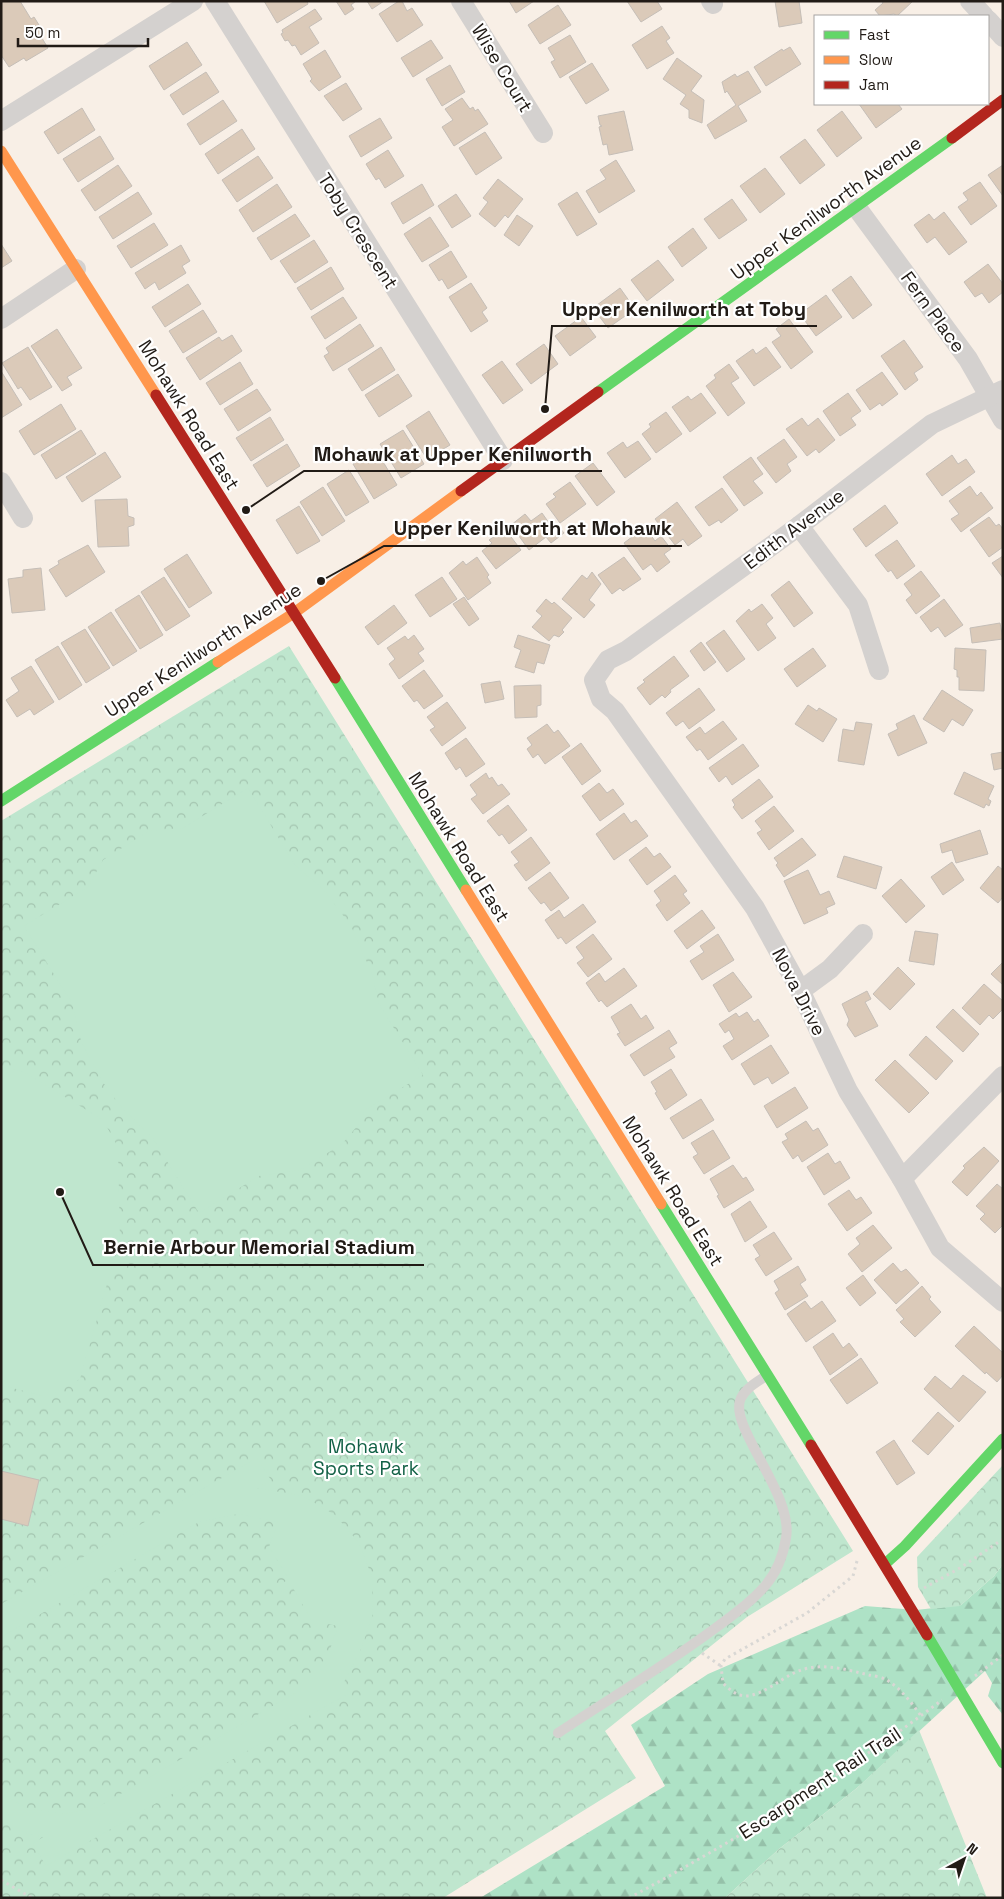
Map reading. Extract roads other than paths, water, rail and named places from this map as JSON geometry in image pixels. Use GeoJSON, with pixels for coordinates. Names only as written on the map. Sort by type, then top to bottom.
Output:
{"type":"FeatureCollection","features":[{"type":"Feature","properties":{"kind":"main road","name":"Upper Kenilworth Avenue"},"geometry":{"type":"LineString","coordinates":[[1,801],[294,613],[503,460],[857,208],[1003,100]]}},
{"type":"Feature","properties":{"kind":"main road","name":"Mohawk Road East"},"geometry":{"type":"LineString","coordinates":[[1,150],[294,613],[885,1564],[1003,1763]]}},
{"type":"Feature","properties":{"kind":"main road"},"geometry":{"type":"LineString","coordinates":[[885,1564],[905,1546],[1003,1439]]}},
{"type":"Feature","properties":{"kind":"street"},"geometry":{"type":"LineString","coordinates":[[1,121],[193,1]]}},
{"type":"Feature","properties":{"kind":"street","name":"Toby Crescent"},"geometry":{"type":"LineString","coordinates":[[215,1],[503,460]]}},
{"type":"Feature","properties":{"kind":"street","name":"Wise Court"},"geometry":{"type":"LineString","coordinates":[[461,1],[543,133]]}},
{"type":"Feature","properties":{"kind":"street"},"geometry":{"type":"LineString","coordinates":[[970,1],[983,15]]}},
{"type":"Feature","properties":{"kind":"street"},"geometry":{"type":"LineString","coordinates":[[989,21],[1003,37]]}},
{"type":"Feature","properties":{"kind":"street","name":"Fern Place"},"geometry":{"type":"LineString","coordinates":[[857,208],[968,359],[997,393],[1003,420]]}},
{"type":"Feature","properties":{"kind":"street"},"geometry":{"type":"LineString","coordinates":[[1,319],[76,269]]}},
{"type":"Feature","properties":{"kind":"street","name":"Edith Avenue"},"geometry":{"type":"LineString","coordinates":[[594,680],[608,660],[626,651],[799,526],[932,424],[997,393]]}},
{"type":"Feature","properties":{"kind":"street"},"geometry":{"type":"LineString","coordinates":[[1,482],[23,518]]}},
{"type":"Feature","properties":{"kind":"street"},"geometry":{"type":"LineString","coordinates":[[799,526],[858,605],[879,670]]}},
{"type":"Feature","properties":{"kind":"street","name":"Nova Drive"},"geometry":{"type":"LineString","coordinates":[[594,680],[601,699],[615,711],[755,908],[800,991],[848,1091],[902,1180],[940,1248],[1003,1302]]}},
{"type":"Feature","properties":{"kind":"street"},"geometry":{"type":"LineString","coordinates":[[800,991],[830,969],[863,934]]}},
{"type":"Feature","properties":{"kind":"street"},"geometry":{"type":"LineString","coordinates":[[902,1180],[1003,1076]]}},
{"type":"Feature","properties":{"kind":"lane"},"geometry":{"type":"LineString","coordinates":[[558,1733],[691,1645],[747,1604],[766,1585],[779,1565],[786,1536],[782,1500],[747,1436],[738,1412],[740,1399],[749,1387],[767,1375]]}},
{"type":"Feature","properties":{"kind":"place","name":"Upper Kenilworth at Toby"},"geometry":{"type":"Point","coordinates":[545,409]}},
{"type":"Feature","properties":{"kind":"place","name":"Mohawk at Upper Kenilworth"},"geometry":{"type":"Point","coordinates":[246,510]}},
{"type":"Feature","properties":{"kind":"place","name":"Upper Kenilworth at Mohawk"},"geometry":{"type":"Point","coordinates":[321,581]}},
{"type":"Feature","properties":{"kind":"place","name":"Bernie Arbour Memorial Stadium"},"geometry":{"type":"Point","coordinates":[60,1192]}},
{"type":"Feature","properties":{"kind":"park label","name":"Mohawk Sports Park"},"geometry":{"type":"Point","coordinates":[366,1457]}}]}
